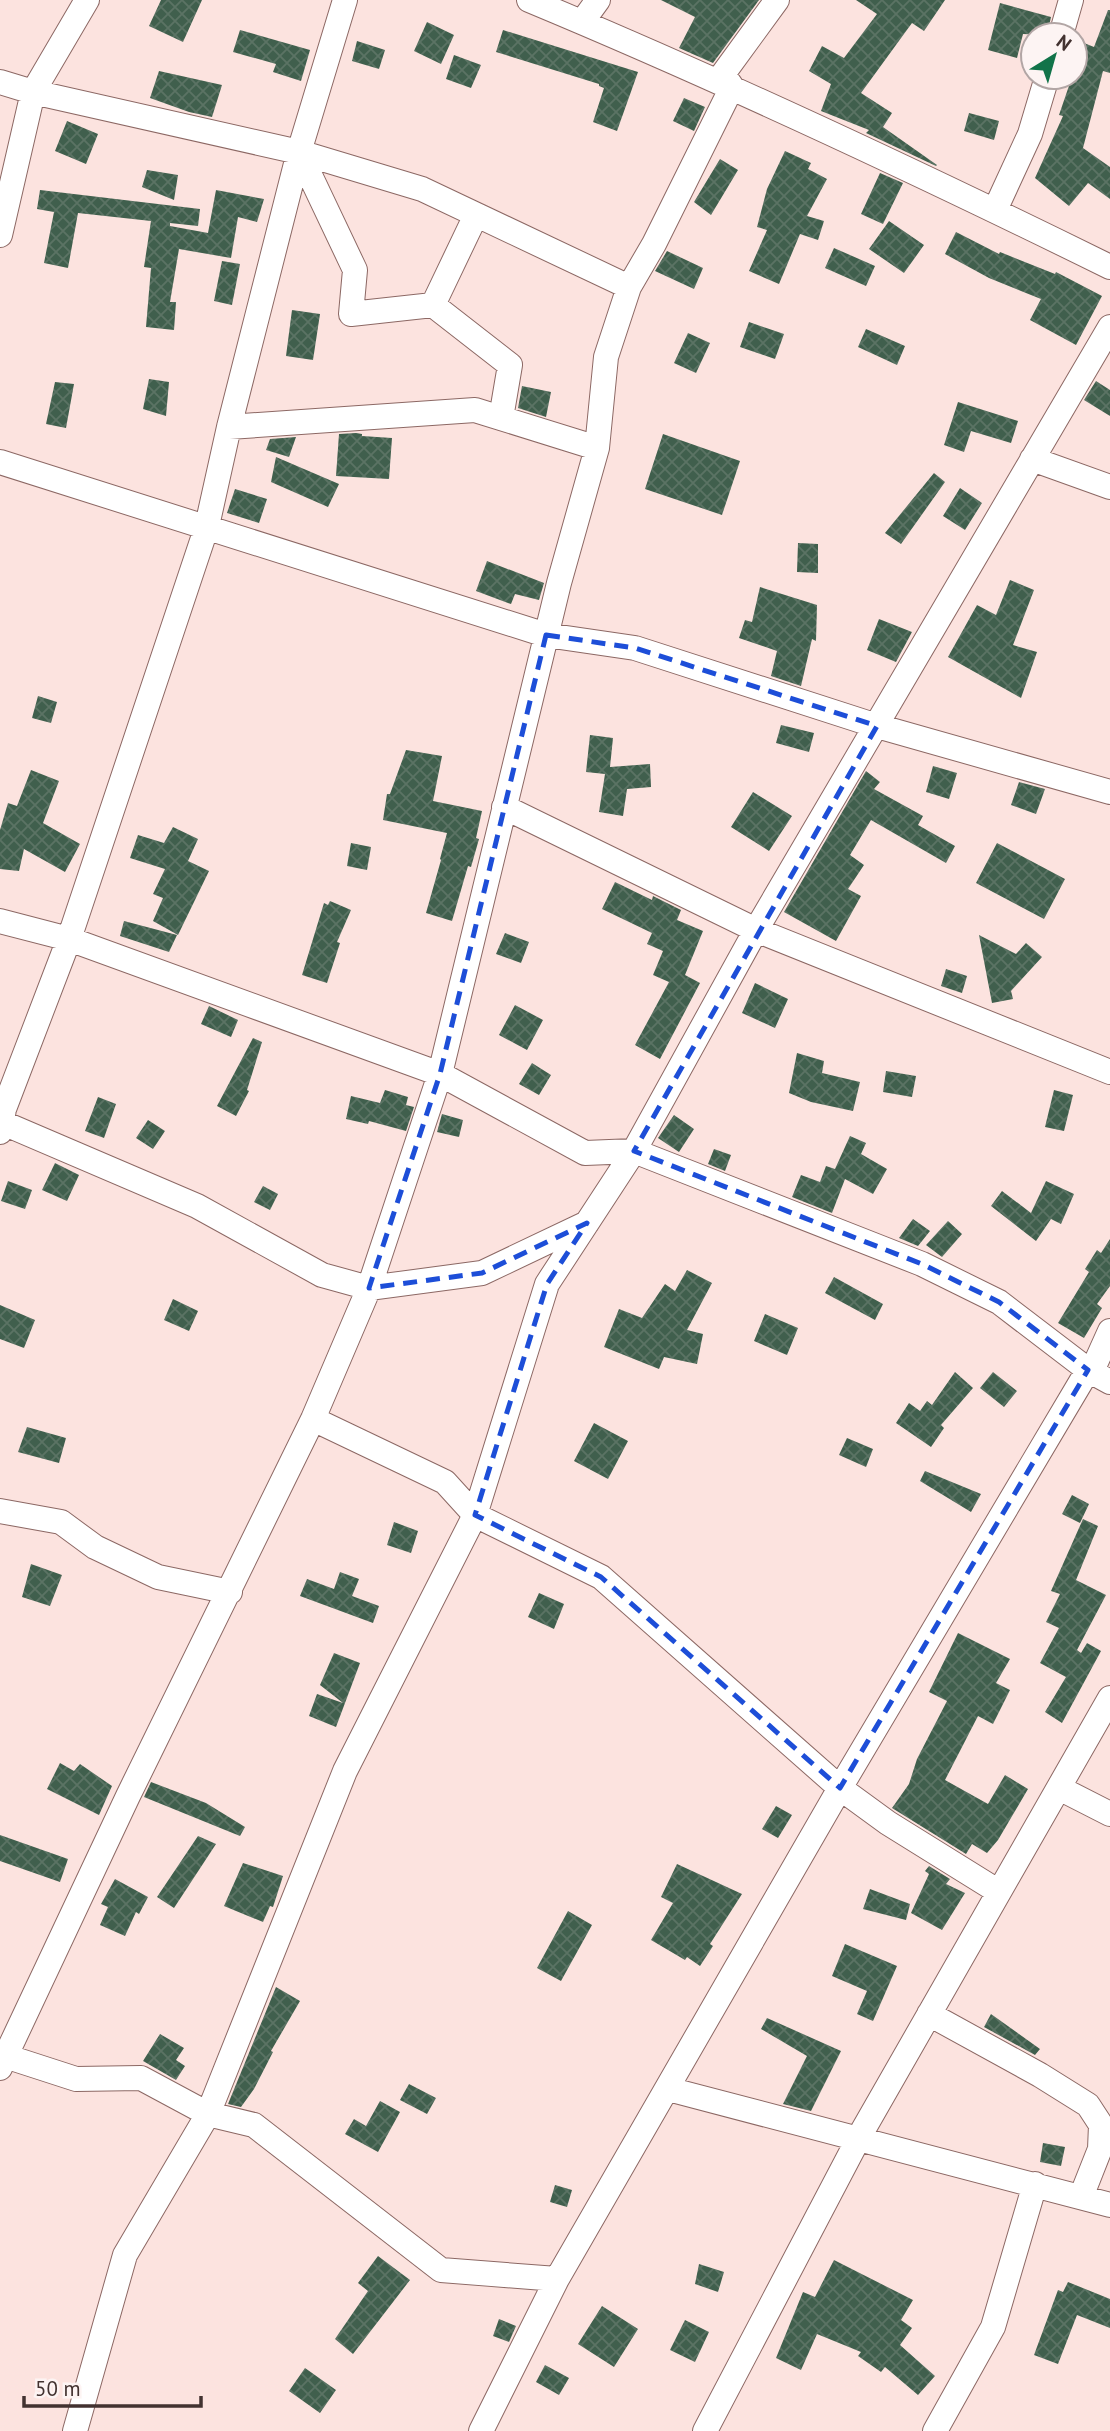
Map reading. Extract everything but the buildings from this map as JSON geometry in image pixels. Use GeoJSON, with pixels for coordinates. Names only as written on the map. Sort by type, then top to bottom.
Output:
{"type":"FeatureCollection","features":[{"type":"Feature","properties":{"kind":"street"},"geometry":{"type":"LineString","coordinates":[[0,235],[33,92],[88,0]]}},
{"type":"Feature","properties":{"kind":"street"},"geometry":{"type":"LineString","coordinates":[[345,0],[299,152],[229,427],[207,526],[69,939],[4,1109],[2,1127],[197,1206],[322,1275],[369,1289],[482,1273],[587,1223]]}},
{"type":"Feature","properties":{"kind":"street"},"geometry":{"type":"LineString","coordinates":[[529,0],[732,87],[1110,267]]}},
{"type":"Feature","properties":{"kind":"street"},"geometry":{"type":"LineString","coordinates":[[582,22],[598,0]]}},
{"type":"Feature","properties":{"kind":"street"},"geometry":{"type":"LineString","coordinates":[[732,87],[723,74],[777,0]]}},
{"type":"Feature","properties":{"kind":"street"},"geometry":{"type":"LineString","coordinates":[[1065,21],[1072,0]]}},
{"type":"Feature","properties":{"kind":"street"},"geometry":{"type":"LineString","coordinates":[[0,82],[33,92],[299,152],[422,189],[629,287]]}},
{"type":"Feature","properties":{"kind":"street"},"geometry":{"type":"LineString","coordinates":[[557,2279],[441,2270],[254,2125],[208,2114],[141,2078],[76,2079],[3,2062],[128,1797],[313,1419],[369,1289],[440,1074],[546,635],[597,448],[606,357],[629,287],[654,244],[732,87]]}},
{"type":"Feature","properties":{"kind":"street"},"geometry":{"type":"LineString","coordinates":[[995,210],[1030,134],[1043,91]]}},
{"type":"Feature","properties":{"kind":"street"},"geometry":{"type":"LineString","coordinates":[[299,152],[355,270],[351,313],[433,305],[510,365],[501,418]]}},
{"type":"Feature","properties":{"kind":"street"},"geometry":{"type":"LineString","coordinates":[[433,305],[476,215]]}},
{"type":"Feature","properties":{"kind":"street"},"geometry":{"type":"LineString","coordinates":[[75,2431],[125,2255],[208,2114],[345,1772],[475,1515],[547,1284],[634,1151],[756,930],[1110,327]]}},
{"type":"Feature","properties":{"kind":"street"},"geometry":{"type":"LineString","coordinates":[[229,427],[475,410],[597,448]]}},
{"type":"Feature","properties":{"kind":"street"},"geometry":{"type":"LineString","coordinates":[[1032,459],[1110,487]]}},
{"type":"Feature","properties":{"kind":"street"},"geometry":{"type":"LineString","coordinates":[[0,462],[546,635],[635,648],[877,726],[1110,792]]}},
{"type":"Feature","properties":{"kind":"street"},"geometry":{"type":"LineString","coordinates":[[504,807],[756,930],[1110,1072]]}},
{"type":"Feature","properties":{"kind":"street"},"geometry":{"type":"LineString","coordinates":[[0,921],[69,939],[440,1074],[586,1153],[634,1151],[922,1264],[999,1301],[1088,1370],[1110,1382]]}},
{"type":"Feature","properties":{"kind":"street"},"geometry":{"type":"LineString","coordinates":[[1088,1370],[1092,1371],[1110,1331]]}},
{"type":"Feature","properties":{"kind":"street"},"geometry":{"type":"LineString","coordinates":[[481,2431],[557,2279],[840,1788],[1088,1370]]}},
{"type":"Feature","properties":{"kind":"street"},"geometry":{"type":"LineString","coordinates":[[313,1419],[445,1482],[475,1515],[601,1577],[840,1788],[888,1823],[999,1892]]}},
{"type":"Feature","properties":{"kind":"street"},"geometry":{"type":"LineString","coordinates":[[0,1511],[61,1522],[95,1547],[158,1577],[230,1592]]}},
{"type":"Feature","properties":{"kind":"street"},"geometry":{"type":"LineString","coordinates":[[705,2431],[859,2138],[1110,1698]]}},
{"type":"Feature","properties":{"kind":"street"},"geometry":{"type":"LineString","coordinates":[[1059,1788],[1110,1814]]}},
{"type":"Feature","properties":{"kind":"street"},"geometry":{"type":"LineString","coordinates":[[929,2014],[1088,2105],[1101,2125],[1100,2148],[1081,2197]]}},
{"type":"Feature","properties":{"kind":"street"},"geometry":{"type":"LineString","coordinates":[[668,2089],[1110,2205]]}},
{"type":"Feature","properties":{"kind":"street"},"geometry":{"type":"LineString","coordinates":[[935,2431],[993,2327],[1035,2184]]}},
{"type":"Feature","properties":{"kind":"highlighted area"},"geometry":{"type":"Polygon","coordinates":[[[546,635],[635,648],[877,726],[634,1151],[922,1264],[999,1302],[1088,1370],[840,1788],[601,1577],[475,1515],[547,1284],[587,1223],[482,1273],[369,1288],[440,1074],[546,635]]]}}]}
